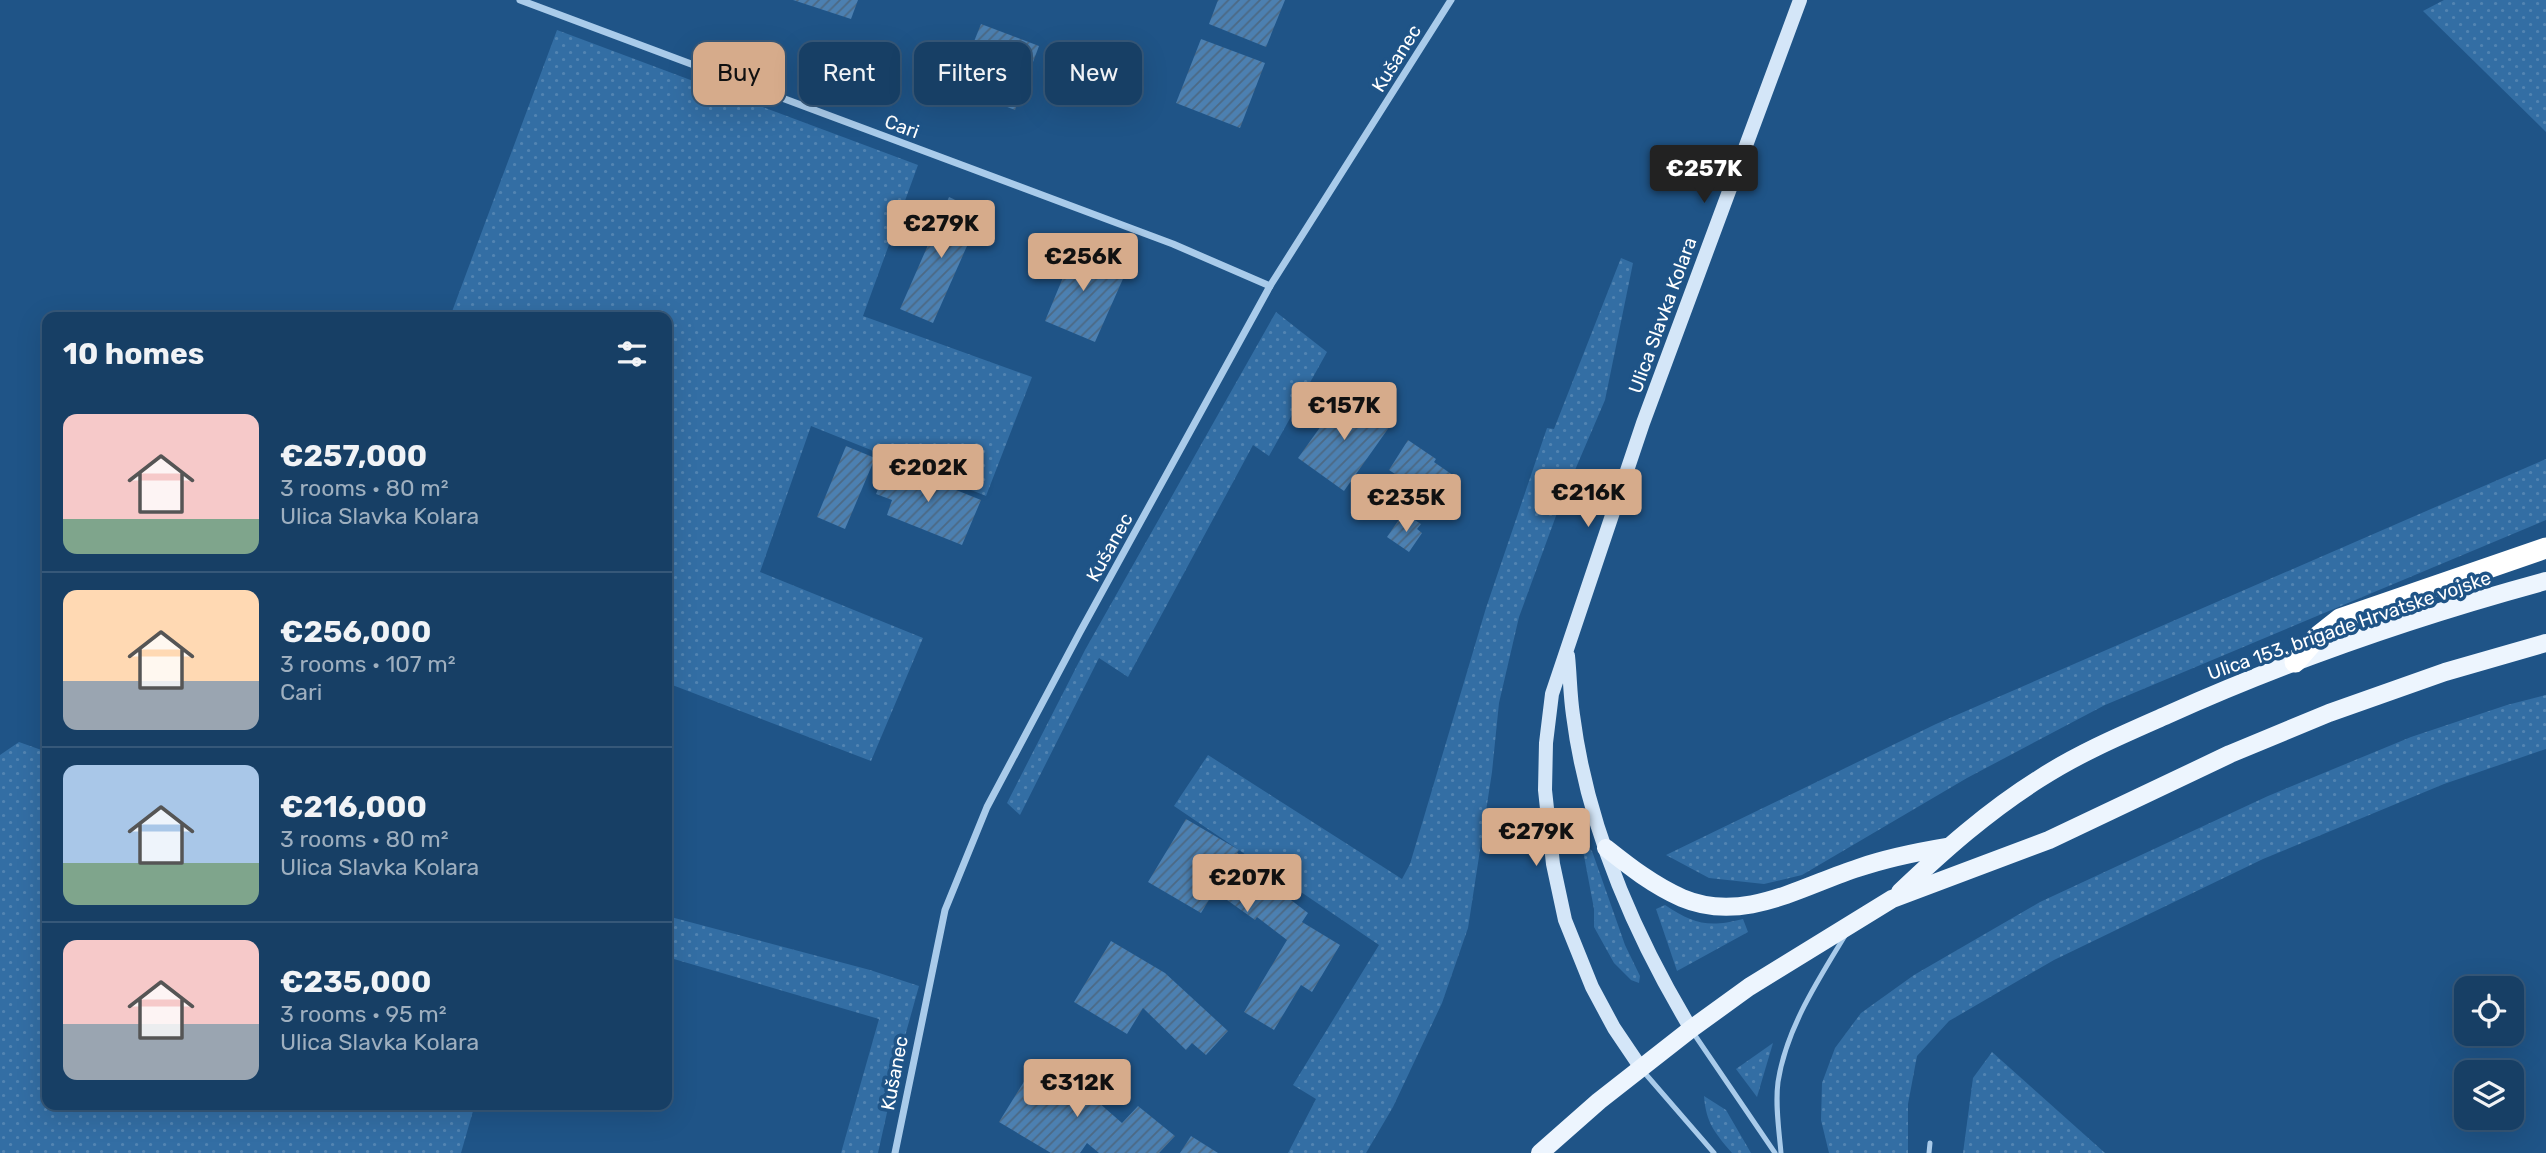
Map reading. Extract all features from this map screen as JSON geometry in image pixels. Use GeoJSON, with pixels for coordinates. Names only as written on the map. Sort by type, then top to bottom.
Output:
{"type":"FeatureCollection","features":[{"type":"Feature","properties":{"kind":"highway"},"geometry":{"type":"LineString","coordinates":[[2295,662],[2316,638],[2340,619],[2546,548]]}},
{"type":"Feature","properties":{"kind":"main road","name":"Ulica Slavka Kolara"},"geometry":{"type":"LineString","coordinates":[[1641,1068],[1614,1028],[1592,987],[1565,920],[1553,864],[1545,790],[1546,743],[1552,694],[1643,422],[1800,0]]}},
{"type":"Feature","properties":{"kind":"main road","name":"Ulica 153. brigade Hrvatske vojske"},"geometry":{"type":"LineString","coordinates":[[1892,900],[1947,847],[2040,778],[2095,747],[2204,698],[2295,662],[2466,603],[2546,581]]}},
{"type":"Feature","properties":{"kind":"main road","name":"Ulica 153. brigade Hrvatske vojske"},"geometry":{"type":"LineString","coordinates":[[1540,1153],[1599,1101],[1691,1029],[1761,980],[1892,900],[2049,840],[2230,754],[2329,713],[2445,672],[2546,643]]}},
{"type":"Feature","properties":{"kind":"main road","name":"Ulica Slavka Kolara"},"geometry":{"type":"LineString","coordinates":[[1568,647],[1573,715],[1605,848],[1630,913],[1664,984],[1691,1029]]}},
{"type":"Feature","properties":{"kind":"main road"},"geometry":{"type":"LineString","coordinates":[[1605,848],[1641,876],[1684,899],[1720,906],[1758,905],[1857,868],[1947,847]]}},
{"type":"Feature","properties":{"kind":"street","name":"Cari"},"geometry":{"type":"LineString","coordinates":[[520,0],[1173,244],[1270,286]]}},
{"type":"Feature","properties":{"kind":"street","name":"Kušanec"},"geometry":{"type":"LineString","coordinates":[[895,1153],[945,910],[987,807],[1270,286],[1451,0]]}},
{"type":"Feature","properties":{"kind":"lane"},"geometry":{"type":"LineString","coordinates":[[1781,1153],[1777,1107],[1778,1084],[1784,1057],[1817,982],[1854,922]]}},
{"type":"Feature","properties":{"kind":"lane"},"geometry":{"type":"LineString","coordinates":[[1691,1029],[1775,1153]]}},
{"type":"Feature","properties":{"kind":"lane"},"geometry":{"type":"LineString","coordinates":[[1641,1068],[1714,1153]]}},
{"type":"Feature","properties":{"kind":"lane"},"geometry":{"type":"LineString","coordinates":[[1929,1153],[1930,1143]]}},
{"type":"Feature","properties":{"kind":"shaded area"},"geometry":{"type":"Polygon","coordinates":[[[2444,0],[2546,0],[2546,132],[2423,11],[2444,0]]]}},
{"type":"Feature","properties":{"kind":"shaded area"},"geometry":{"type":"Polygon","coordinates":[[[557,30],[693,81],[693,105],[758,105],[918,165],[863,316],[1032,377],[986,496],[811,426],[760,572],[923,638],[871,761],[672,685],[672,312],[452,312],[557,30]]]}},
{"type":"Feature","properties":{"kind":"shaded area"},"geometry":{"type":"Polygon","coordinates":[[[1621,258],[1633,263],[1605,400],[1560,505],[1519,617],[1499,703],[1492,772],[1468,928],[1442,1003],[1393,1107],[1366,1153],[1288,1153],[1316,1099],[1293,1085],[1379,945],[1174,806],[1208,755],[1402,879],[1410,864],[1486,608],[1547,428],[1554,429],[1621,258]]]}},
{"type":"Feature","properties":{"kind":"shaded area"},"geometry":{"type":"Polygon","coordinates":[[[1276,312],[1327,352],[1269,456],[1253,445],[1128,677],[1099,658],[1020,815],[1007,803],[1085,650],[1276,312]]]}},
{"type":"Feature","properties":{"kind":"shaded area"},"geometry":{"type":"Polygon","coordinates":[[[2546,459],[2546,520],[2105,705],[1967,778],[1802,875],[1764,884],[1709,878],[1666,855],[1936,724],[2546,459]]]}},
{"type":"Feature","properties":{"kind":"shaded area"},"geometry":{"type":"Polygon","coordinates":[[[2546,695],[2546,749],[2444,784],[2263,859],[2054,960],[1949,1021],[1917,1056],[1908,1104],[1908,1153],[1829,1153],[1821,1120],[1822,1083],[1835,1048],[1861,1013],[1914,975],[2040,902],[2268,796],[2411,737],[2546,695]]]}},
{"type":"Feature","properties":{"kind":"shaded area"},"geometry":{"type":"Polygon","coordinates":[[[19,742],[42,750],[42,1110],[473,1110],[461,1153],[0,1153],[0,755],[19,742]]]}},
{"type":"Feature","properties":{"kind":"shaded area"},"geometry":{"type":"Polygon","coordinates":[[[1581,840],[1592,851],[1625,945],[1640,976],[1639,983],[1631,980],[1614,963],[1594,927],[1594,909],[1581,840]]]}},
{"type":"Feature","properties":{"kind":"shaded area"},"geometry":{"type":"Polygon","coordinates":[[[1665,905],[1693,920],[1711,924],[1743,919],[1748,932],[1677,971],[1656,909],[1665,905]]]}},
{"type":"Feature","properties":{"kind":"shaded area"},"geometry":{"type":"Polygon","coordinates":[[[672,917],[870,970],[919,986],[900,1054],[878,1153],[841,1153],[879,1019],[672,958],[672,917]]]}},
{"type":"Feature","properties":{"kind":"shaded area"},"geometry":{"type":"Polygon","coordinates":[[[1773,1043],[1757,1097],[1736,1069],[1773,1043]]]}},
{"type":"Feature","properties":{"kind":"shaded area"},"geometry":{"type":"Polygon","coordinates":[[[1992,1052],[2105,1153],[1963,1153],[1973,1078],[1992,1052]]]}},
{"type":"Feature","properties":{"kind":"shaded area"},"geometry":{"type":"Polygon","coordinates":[[[1704,1096],[1726,1110],[1751,1153],[1732,1153],[1726,1146],[1709,1121],[1704,1096]]]}},
{"type":"Feature","properties":{"kind":"building"},"geometry":{"type":"Polygon","coordinates":[[[793,0],[858,0],[851,19],[793,0]]]}},
{"type":"Feature","properties":{"kind":"building"},"geometry":{"type":"Polygon","coordinates":[[[1218,0],[1285,0],[1266,47],[1209,24],[1218,0]]]}},
{"type":"Feature","properties":{"kind":"building"},"geometry":{"type":"Polygon","coordinates":[[[981,24],[1028,42],[974,42],[981,24]]]}},
{"type":"Feature","properties":{"kind":"building"},"geometry":{"type":"Polygon","coordinates":[[[1201,39],[1265,63],[1240,128],[1176,103],[1201,39]]]}},
{"type":"Feature","properties":{"kind":"building"},"geometry":{"type":"Polygon","coordinates":[[[1031,43],[1039,46],[1031,67],[1031,43]]]}},
{"type":"Feature","properties":{"kind":"building"},"geometry":{"type":"Polygon","coordinates":[[[1002,105],[1017,105],[1015,110],[1002,105]]]}},
{"type":"Feature","properties":{"kind":"building"},"geometry":{"type":"Polygon","coordinates":[[[949,197],[982,212],[933,323],[900,309],[949,197]]]}},
{"type":"Feature","properties":{"kind":"building"},"geometry":{"type":"Polygon","coordinates":[[[1063,244],[1126,272],[1095,342],[1045,321],[1064,275],[1051,270],[1063,244]]]}},
{"type":"Feature","properties":{"kind":"building"},"geometry":{"type":"Polygon","coordinates":[[[1344,394],[1390,426],[1344,491],[1298,458],[1344,394]]]}},
{"type":"Feature","properties":{"kind":"building"},"geometry":{"type":"Polygon","coordinates":[[[1408,440],[1436,459],[1434,462],[1457,478],[1445,496],[1430,486],[1424,493],[1389,470],[1408,440]]]}},
{"type":"Feature","properties":{"kind":"building"},"geometry":{"type":"Polygon","coordinates":[[[846,446],[875,458],[845,529],[817,517],[846,446]]]}},
{"type":"Feature","properties":{"kind":"building"},"geometry":{"type":"Polygon","coordinates":[[[889,463],[981,500],[962,545],[887,515],[892,500],[876,494],[889,463]]]}},
{"type":"Feature","properties":{"kind":"building"},"geometry":{"type":"Polygon","coordinates":[[[1410,517],[1421,524],[1417,529],[1422,533],[1409,552],[1387,537],[1400,518],[1406,522],[1410,517]]]}},
{"type":"Feature","properties":{"kind":"building"},"geometry":{"type":"Polygon","coordinates":[[[1186,819],[1239,850],[1237,853],[1257,865],[1253,871],[1308,913],[1302,922],[1340,945],[1312,992],[1301,985],[1274,1030],[1244,1012],[1287,940],[1257,917],[1255,920],[1227,900],[1237,887],[1223,877],[1201,913],[1148,882],[1186,819]]]}},
{"type":"Feature","properties":{"kind":"building"},"geometry":{"type":"Polygon","coordinates":[[[1111,941],[1165,973],[1228,1031],[1206,1055],[1192,1043],[1186,1050],[1143,1008],[1127,1034],[1074,1002],[1111,941]]]}},
{"type":"Feature","properties":{"kind":"building"},"geometry":{"type":"Polygon","coordinates":[[[1038,1059],[1091,1092],[1090,1095],[1122,1123],[1138,1106],[1175,1136],[1159,1153],[1099,1153],[1087,1143],[1080,1153],[1051,1153],[999,1122],[1038,1059]]]}},
{"type":"Feature","properties":{"kind":"building"},"geometry":{"type":"Polygon","coordinates":[[[1191,1136],[1218,1153],[1180,1153],[1191,1136]]]}}]}
